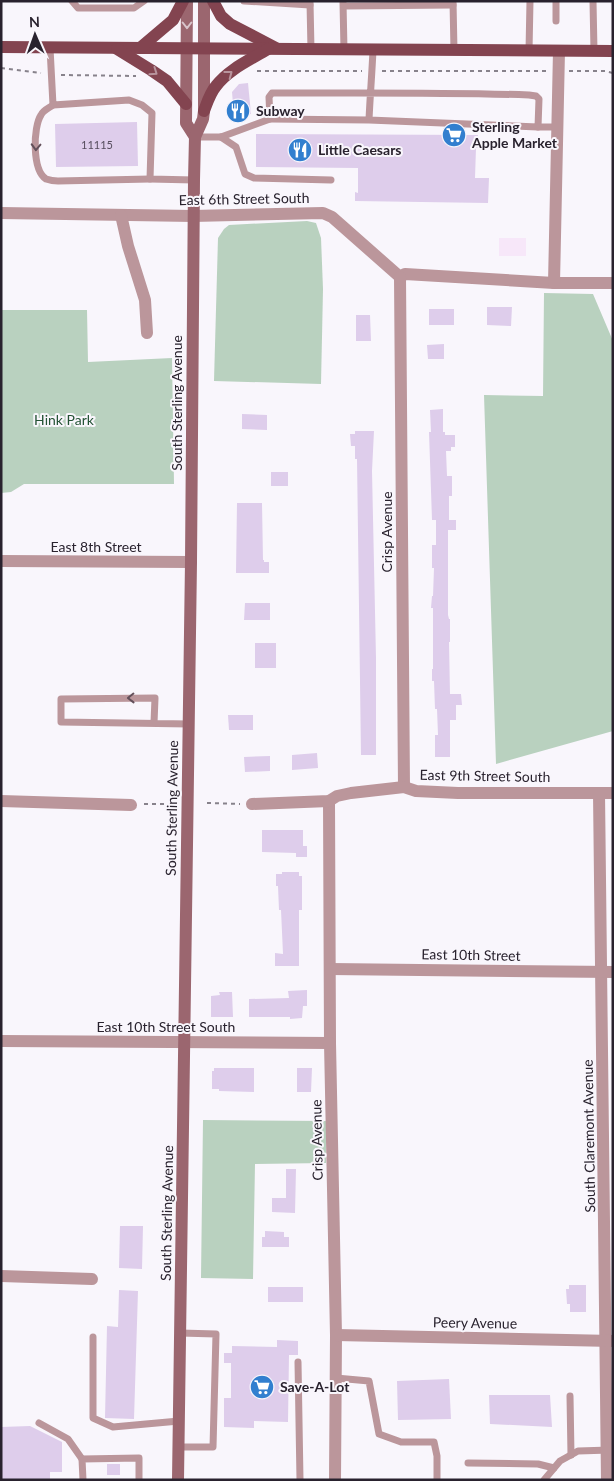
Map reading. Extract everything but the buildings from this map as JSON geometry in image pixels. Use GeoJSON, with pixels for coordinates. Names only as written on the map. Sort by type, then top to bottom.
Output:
{"type":"FeatureCollection","features":[{"type":"Feature","properties":{"kind":"main road"},"geometry":{"type":"LineString","coordinates":[[140,48],[173,20],[185,1]]}},
{"type":"Feature","properties":{"kind":"main road","name":"South Sterling Avenue"},"geometry":{"type":"LineString","coordinates":[[185,1],[186,123],[195,137]]}},
{"type":"Feature","properties":{"kind":"main road","name":"South Sterling Avenue"},"geometry":{"type":"LineString","coordinates":[[178,1480],[191,562],[193,216],[195,137],[203,120],[204,111],[204,1]]}},
{"type":"Feature","properties":{"kind":"main road"},"geometry":{"type":"LineString","coordinates":[[213,1],[221,16],[230,24],[273,49]]}},
{"type":"Feature","properties":{"kind":"main road"},"geometry":{"type":"LineString","coordinates":[[1,47],[613,51]]}},
{"type":"Feature","properties":{"kind":"main road"},"geometry":{"type":"LineString","coordinates":[[115,48],[167,81],[186,104]]}},
{"type":"Feature","properties":{"kind":"main road"},"geometry":{"type":"LineString","coordinates":[[204,111],[214,88],[224,77],[240,65],[273,49]]}},
{"type":"Feature","properties":{"kind":"street"},"geometry":{"type":"LineString","coordinates":[[554,283],[559,51]]}},
{"type":"Feature","properties":{"kind":"street","name":"East 6th Street South"},"geometry":{"type":"LineString","coordinates":[[1,213],[193,216],[323,213],[332,218],[400,277]]}},
{"type":"Feature","properties":{"kind":"street"},"geometry":{"type":"LineString","coordinates":[[121,215],[128,246],[145,300],[148,333]]}},
{"type":"Feature","properties":{"kind":"street"},"geometry":{"type":"LineString","coordinates":[[400,277],[405,274],[554,283],[613,283]]}},
{"type":"Feature","properties":{"kind":"street","name":"Crisp Avenue"},"geometry":{"type":"LineString","coordinates":[[400,277],[404,787]]}},
{"type":"Feature","properties":{"kind":"street","name":"East 8th Street"},"geometry":{"type":"LineString","coordinates":[[1,561],[191,562]]}},
{"type":"Feature","properties":{"kind":"street","name":"East 9th Street South"},"geometry":{"type":"LineString","coordinates":[[252,804],[329,800],[351,793],[404,787],[416,791],[458,794],[613,793]]}},
{"type":"Feature","properties":{"kind":"street","name":"South Claremont Avenue"},"geometry":{"type":"LineString","coordinates":[[599,793],[607,972],[610,1341],[610,1450],[607,1480]]}},
{"type":"Feature","properties":{"kind":"street","name":"Crisp Avenue"},"geometry":{"type":"LineString","coordinates":[[329,800],[330,1042],[336,1335],[335,1480]]}},
{"type":"Feature","properties":{"kind":"street"},"geometry":{"type":"LineString","coordinates":[[1,801],[131,805]]}},
{"type":"Feature","properties":{"kind":"street","name":"East 10th Street"},"geometry":{"type":"LineString","coordinates":[[330,969],[607,972]]}},
{"type":"Feature","properties":{"kind":"street","name":"East 10th Street South"},"geometry":{"type":"LineString","coordinates":[[1,1041],[330,1042]]}},
{"type":"Feature","properties":{"kind":"street"},"geometry":{"type":"LineString","coordinates":[[1,1276],[92,1279]]}},
{"type":"Feature","properties":{"kind":"street","name":"Peery Avenue"},"geometry":{"type":"LineString","coordinates":[[336,1335],[610,1341]]}},
{"type":"Feature","properties":{"kind":"lane"},"geometry":{"type":"LineString","coordinates":[[72,1],[78,8],[80,4],[134,8],[144,1]]}},
{"type":"Feature","properties":{"kind":"lane"},"geometry":{"type":"LineString","coordinates":[[244,1],[310,3],[311,50]]}},
{"type":"Feature","properties":{"kind":"lane"},"geometry":{"type":"LineString","coordinates":[[529,51],[530,1]]}},
{"type":"Feature","properties":{"kind":"lane"},"geometry":{"type":"LineString","coordinates":[[556,1],[556,21]]}},
{"type":"Feature","properties":{"kind":"lane"},"geometry":{"type":"LineString","coordinates":[[593,1],[594,51]]}},
{"type":"Feature","properties":{"kind":"lane"},"geometry":{"type":"LineString","coordinates":[[344,50],[344,3],[453,3],[454,51]]}},
{"type":"Feature","properties":{"kind":"lane"},"geometry":{"type":"LineString","coordinates":[[50,48],[53,105]]}},
{"type":"Feature","properties":{"kind":"lane"},"geometry":{"type":"LineString","coordinates":[[369,120],[373,50]]}},
{"type":"Feature","properties":{"kind":"lane"},"geometry":{"type":"LineString","coordinates":[[270,119],[269,97],[272,93],[530,95],[536,96],[539,99],[538,126]]}},
{"type":"Feature","properties":{"kind":"lane"},"geometry":{"type":"LineString","coordinates":[[150,179],[152,113],[142,105],[129,100],[53,105],[41,113],[37,125],[36,159],[40,171],[46,179],[58,181],[194,180]]}},
{"type":"Feature","properties":{"kind":"lane"},"geometry":{"type":"LineString","coordinates":[[195,137],[221,137],[270,119],[369,120],[558,127]]}},
{"type":"Feature","properties":{"kind":"lane"},"geometry":{"type":"LineString","coordinates":[[221,137],[236,147],[245,174],[254,178],[331,180]]}},
{"type":"Feature","properties":{"kind":"lane"},"geometry":{"type":"LineString","coordinates":[[154,723],[155,698],[61,699],[61,722],[189,724]]}},
{"type":"Feature","properties":{"kind":"lane"},"geometry":{"type":"LineString","coordinates":[[179,1447],[213,1447],[216,1334],[180,1333]]}},
{"type":"Feature","properties":{"kind":"lane"},"geometry":{"type":"LineString","coordinates":[[93,1337],[93,1418],[113,1427],[179,1421]]}},
{"type":"Feature","properties":{"kind":"lane"},"geometry":{"type":"LineString","coordinates":[[298,1362],[300,1480]]}},
{"type":"Feature","properties":{"kind":"lane"},"geometry":{"type":"LineString","coordinates":[[336,1378],[370,1381],[379,1434],[401,1442],[434,1442],[437,1456],[438,1480]]}},
{"type":"Feature","properties":{"kind":"lane"},"geometry":{"type":"LineString","coordinates":[[570,1396],[571,1455]]}},
{"type":"Feature","properties":{"kind":"lane"},"geometry":{"type":"LineString","coordinates":[[39,1423],[68,1439],[82,1459],[83,1480]]}},
{"type":"Feature","properties":{"kind":"lane"},"geometry":{"type":"LineString","coordinates":[[544,1480],[560,1461],[578,1451],[610,1450]]}},
{"type":"Feature","properties":{"kind":"lane"},"geometry":{"type":"LineString","coordinates":[[82,1459],[139,1458],[139,1480]]}},
{"type":"Feature","properties":{"kind":"lane"},"geometry":{"type":"LineString","coordinates":[[468,1463],[538,1464],[554,1468]]}},
{"type":"Feature","properties":{"kind":"path"},"geometry":{"type":"LineString","coordinates":[[1,68],[66,76],[144,76]]}},
{"type":"Feature","properties":{"kind":"path"},"geometry":{"type":"LineString","coordinates":[[250,72],[258,70],[605,70],[613,73]]}},
{"type":"Feature","properties":{"kind":"path"},"geometry":{"type":"LineString","coordinates":[[207,803],[252,804]]}},
{"type":"Feature","properties":{"kind":"path"},"geometry":{"type":"LineString","coordinates":[[131,805],[173,804]]}},
{"type":"Feature","properties":{"kind":"shaded area"},"geometry":{"type":"Polygon","coordinates":[[[499,238],[526,238],[526,256],[499,256],[499,238]]]}},
{"type":"Feature","properties":{"kind":"green space"},"geometry":{"type":"Polygon","coordinates":[[[307,221],[316,223],[321,238],[323,289],[321,384],[214,381],[218,238],[229,225],[307,221]]]}},
{"type":"Feature","properties":{"kind":"green space"},"geometry":{"type":"Polygon","coordinates":[[[544,293],[593,294],[613,341],[613,731],[496,764],[484,395],[543,396],[544,293]]]}},
{"type":"Feature","properties":{"kind":"green space","name":"Hink Park"},"geometry":{"type":"Polygon","coordinates":[[[1,310],[87,310],[88,362],[172,358],[174,484],[24,484],[11,492],[1,493],[1,310]]]}},
{"type":"Feature","properties":{"kind":"green space"},"geometry":{"type":"Polygon","coordinates":[[[203,1120],[326,1121],[326,1163],[255,1164],[253,1279],[201,1278],[203,1120]]]}},
{"type":"Feature","properties":{"kind":"place","name":"Subway"},"geometry":{"type":"Point","coordinates":[238,111]}},
{"type":"Feature","properties":{"kind":"place","name":"Sterling Apple Market"},"geometry":{"type":"Point","coordinates":[454,135]}},
{"type":"Feature","properties":{"kind":"place","name":"Little Caesars"},"geometry":{"type":"Point","coordinates":[300,150]}},
{"type":"Feature","properties":{"kind":"place","name":"Save-A-Lot"},"geometry":{"type":"Point","coordinates":[262,1387]}}]}
